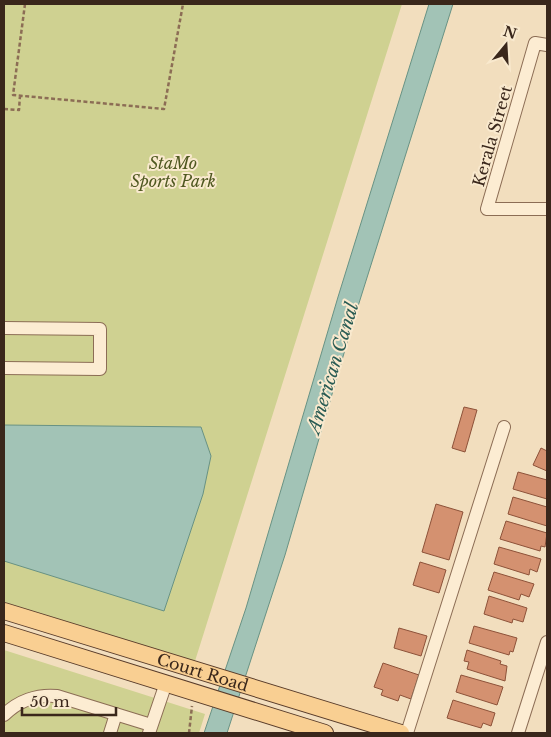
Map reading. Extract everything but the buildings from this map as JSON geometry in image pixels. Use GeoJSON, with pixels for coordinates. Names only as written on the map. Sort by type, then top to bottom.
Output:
{"type":"FeatureCollection","features":[{"type":"Feature","properties":{"kind":"main road","name":"Court Road"},"geometry":{"type":"LineString","coordinates":[[4,611],[247,684],[401,733]]}},
{"type":"Feature","properties":{"kind":"main road"},"geometry":{"type":"LineString","coordinates":[[45,646],[51,626]]}},
{"type":"Feature","properties":{"kind":"main road","name":"Court Road"},"geometry":{"type":"LineString","coordinates":[[4,633],[325,733]]}},
{"type":"Feature","properties":{"kind":"main road"},"geometry":{"type":"LineString","coordinates":[[166,683],[172,663]]}},
{"type":"Feature","properties":{"kind":"street","name":"Kerala Street"},"geometry":{"type":"LineString","coordinates":[[541,44],[487,208],[547,209]]}},
{"type":"Feature","properties":{"kind":"street"},"geometry":{"type":"LineString","coordinates":[[4,328],[100,329],[100,369],[4,368]]}},
{"type":"Feature","properties":{"kind":"street"},"geometry":{"type":"LineString","coordinates":[[408,733],[504,428]]}},
{"type":"Feature","properties":{"kind":"street"},"geometry":{"type":"LineString","coordinates":[[518,733],[544,670],[547,642]]}},
{"type":"Feature","properties":{"kind":"street"},"geometry":{"type":"LineString","coordinates":[[4,715],[20,703],[45,695],[57,696],[116,714],[150,729],[166,683]]}},
{"type":"Feature","properties":{"kind":"street"},"geometry":{"type":"LineString","coordinates":[[110,733],[116,714]]}},
{"type":"Feature","properties":{"kind":"path"},"geometry":{"type":"LineString","coordinates":[[25,4],[14,95],[164,109],[183,4]]}},
{"type":"Feature","properties":{"kind":"path"},"geometry":{"type":"LineString","coordinates":[[4,108],[19,110],[20,96]]}},
{"type":"Feature","properties":{"kind":"path"},"geometry":{"type":"LineString","coordinates":[[184,703],[192,704],[189,733]]}},
{"type":"Feature","properties":{"kind":"green space","name":"StaMo Sports Park"},"geometry":{"type":"Polygon","coordinates":[[[4,4],[402,4],[195,661],[4,602],[4,4]]]}},
{"type":"Feature","properties":{"kind":"green space"},"geometry":{"type":"Polygon","coordinates":[[[4,650],[205,714],[199,733],[4,733],[4,650]]]}},
{"type":"Feature","properties":{"kind":"water","name":"American Canal"},"geometry":{"type":"Polygon","coordinates":[[[429,4],[453,4],[354,319],[285,555],[227,733],[204,733],[246,608],[338,297],[429,4]]]}},
{"type":"Feature","properties":{"kind":"water"},"geometry":{"type":"Polygon","coordinates":[[[4,425],[201,427],[211,456],[203,494],[164,611],[4,561],[4,425]]]}}]}
